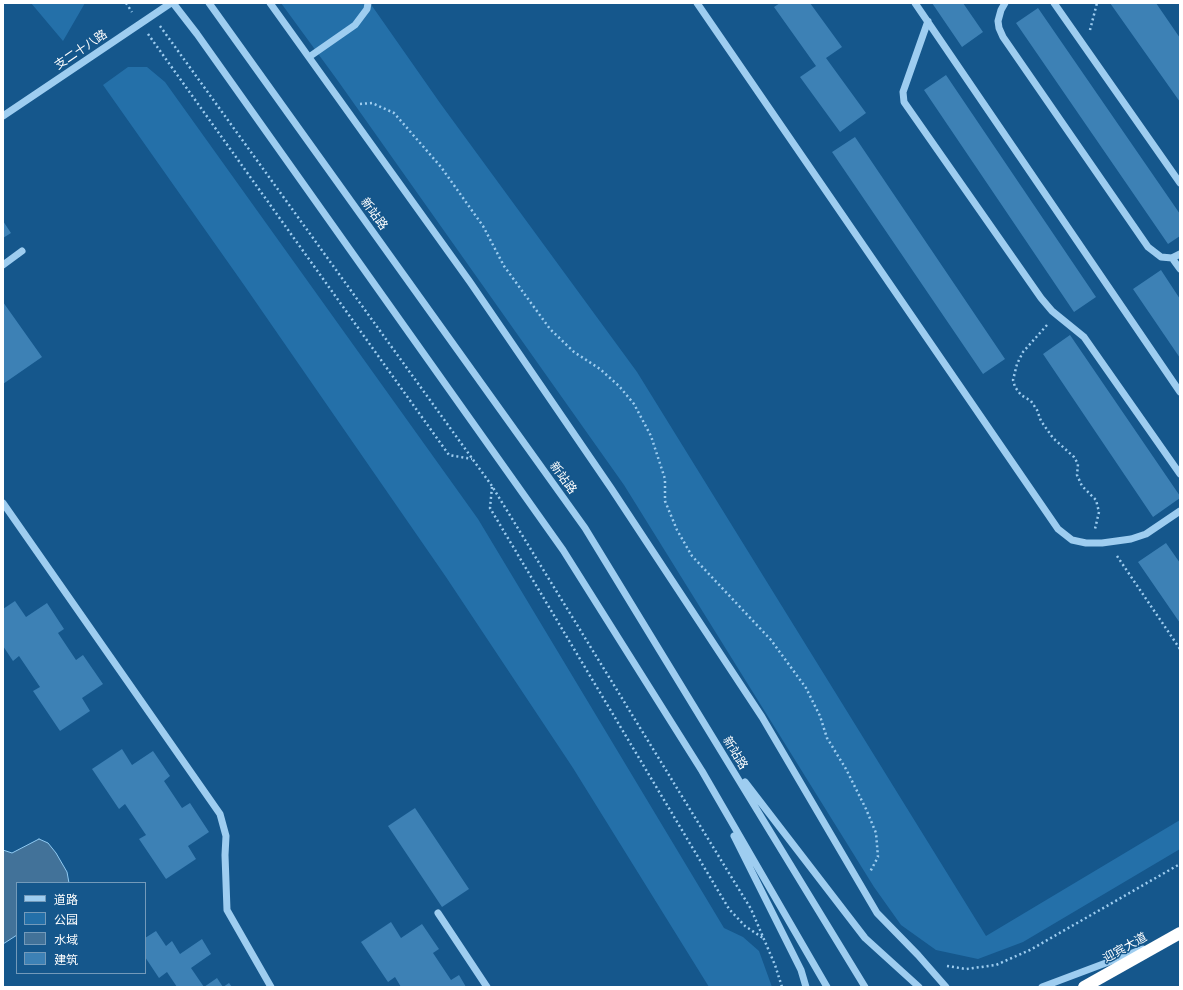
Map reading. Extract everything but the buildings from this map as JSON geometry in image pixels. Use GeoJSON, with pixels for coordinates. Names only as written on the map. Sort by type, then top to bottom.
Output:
{"type":"FeatureCollection","features":[{"type":"Feature","properties":{"kind":"highway","name":"迎宾大道"},"geometry":{"type":"LineString","coordinates":[[1084,987],[1176,935]]}},
{"type":"Feature","properties":{"kind":"street","name":"支二十八路"},"geometry":{"type":"LineString","coordinates":[[3,116],[172,3]]}},
{"type":"Feature","properties":{"kind":"street"},"geometry":{"type":"LineString","coordinates":[[172,3],[197,34],[563,550],[702,772],[827,987]]}},
{"type":"Feature","properties":{"kind":"street","name":"新站路"},"geometry":{"type":"LineString","coordinates":[[209,3],[585,528],[865,987]]}},
{"type":"Feature","properties":{"kind":"street"},"geometry":{"type":"LineString","coordinates":[[270,3],[470,282],[611,488],[762,717],[877,913],[918,955],[946,987]]}},
{"type":"Feature","properties":{"kind":"street"},"geometry":{"type":"LineString","coordinates":[[309,58],[355,25],[367,9],[368,3]]}},
{"type":"Feature","properties":{"kind":"street"},"geometry":{"type":"LineString","coordinates":[[697,3],[1058,529],[1072,540],[1092,543],[1107,542],[1146,534],[1180,511]]}},
{"type":"Feature","properties":{"kind":"street"},"geometry":{"type":"LineString","coordinates":[[915,3],[1180,392]]}},
{"type":"Feature","properties":{"kind":"street"},"geometry":{"type":"LineString","coordinates":[[1005,3],[998,21],[1002,37],[1148,247],[1161,257],[1172,258],[1180,254]]}},
{"type":"Feature","properties":{"kind":"street"},"geometry":{"type":"LineString","coordinates":[[1054,3],[1180,184]]}},
{"type":"Feature","properties":{"kind":"street"},"geometry":{"type":"LineString","coordinates":[[928,21],[903,92],[904,102],[1041,298],[1056,314],[1084,337],[1180,474]]}},
{"type":"Feature","properties":{"kind":"street"},"geometry":{"type":"LineString","coordinates":[[3,264],[22,251]]}},
{"type":"Feature","properties":{"kind":"street"},"geometry":{"type":"LineString","coordinates":[[1172,258],[1180,270]]}},
{"type":"Feature","properties":{"kind":"street"},"geometry":{"type":"LineString","coordinates":[[3,503],[220,814],[226,836],[225,855],[227,910],[271,987]]}},
{"type":"Feature","properties":{"kind":"street"},"geometry":{"type":"LineString","coordinates":[[722,753],[865,938],[919,987]]}},
{"type":"Feature","properties":{"kind":"street"},"geometry":{"type":"LineString","coordinates":[[702,772],[800,970],[806,987]]}},
{"type":"Feature","properties":{"kind":"street"},"geometry":{"type":"LineString","coordinates":[[438,913],[487,987]]}},
{"type":"Feature","properties":{"kind":"street"},"geometry":{"type":"LineString","coordinates":[[1042,987],[1176,935]]}},
{"type":"Feature","properties":{"kind":"path"},"geometry":{"type":"LineString","coordinates":[[126,3],[449,455],[472,459]]}},
{"type":"Feature","properties":{"kind":"path"},"geometry":{"type":"LineString","coordinates":[[1086,48],[1098,3]]}},
{"type":"Feature","properties":{"kind":"path"},"geometry":{"type":"LineString","coordinates":[[152,16],[492,486],[751,909],[775,965],[782,987]]}},
{"type":"Feature","properties":{"kind":"path"},"geometry":{"type":"LineString","coordinates":[[344,107],[372,103],[394,113],[441,167],[483,226],[504,266],[550,329],[574,352],[600,369],[620,386],[634,404],[651,436],[664,479],[666,501],[677,530],[692,556],[771,640],[806,688],[820,716],[827,738],[846,769],[866,809],[876,833],[878,857],[861,886]]}},
{"type":"Feature","properties":{"kind":"path"},"geometry":{"type":"LineString","coordinates":[[1056,314],[1023,352],[1017,364],[1013,380],[1015,387],[1021,395],[1031,402],[1037,410],[1041,421],[1053,438],[1074,456],[1078,464],[1077,475],[1082,486],[1096,500],[1099,512],[1092,543]]}},
{"type":"Feature","properties":{"kind":"path"},"geometry":{"type":"LineString","coordinates":[[492,486],[490,508],[729,909],[745,926],[763,938]]}},
{"type":"Feature","properties":{"kind":"path"},"geometry":{"type":"LineString","coordinates":[[1107,542],[1180,649]]}},
{"type":"Feature","properties":{"kind":"path"},"geometry":{"type":"LineString","coordinates":[[946,966],[966,969],[996,965],[1030,950],[1180,864]]}},
{"type":"Feature","properties":{"kind":"green space"},"geometry":{"type":"Polygon","coordinates":[[[31,3],[85,3],[63,41],[31,3]]]}},
{"type":"Feature","properties":{"kind":"green space"},"geometry":{"type":"Polygon","coordinates":[[[281,3],[370,3],[440,103],[637,372],[986,936],[1180,820],[1180,849],[1023,942],[978,959],[936,950],[901,925],[874,887],[624,485],[338,81],[281,3]]]}},
{"type":"Feature","properties":{"kind":"green space"},"geometry":{"type":"Polygon","coordinates":[[[128,67],[147,67],[165,82],[478,519],[724,928],[743,937],[759,951],[772,987],[709,987],[573,768],[446,577],[244,285],[103,85],[128,67]]]}},
{"type":"Feature","properties":{"kind":"water"},"geometry":{"type":"Polygon","coordinates":[[[39,839],[48,843],[56,853],[67,872],[69,882],[16,882],[16,936],[3,944],[3,850],[12,853],[39,839]]]}}]}
